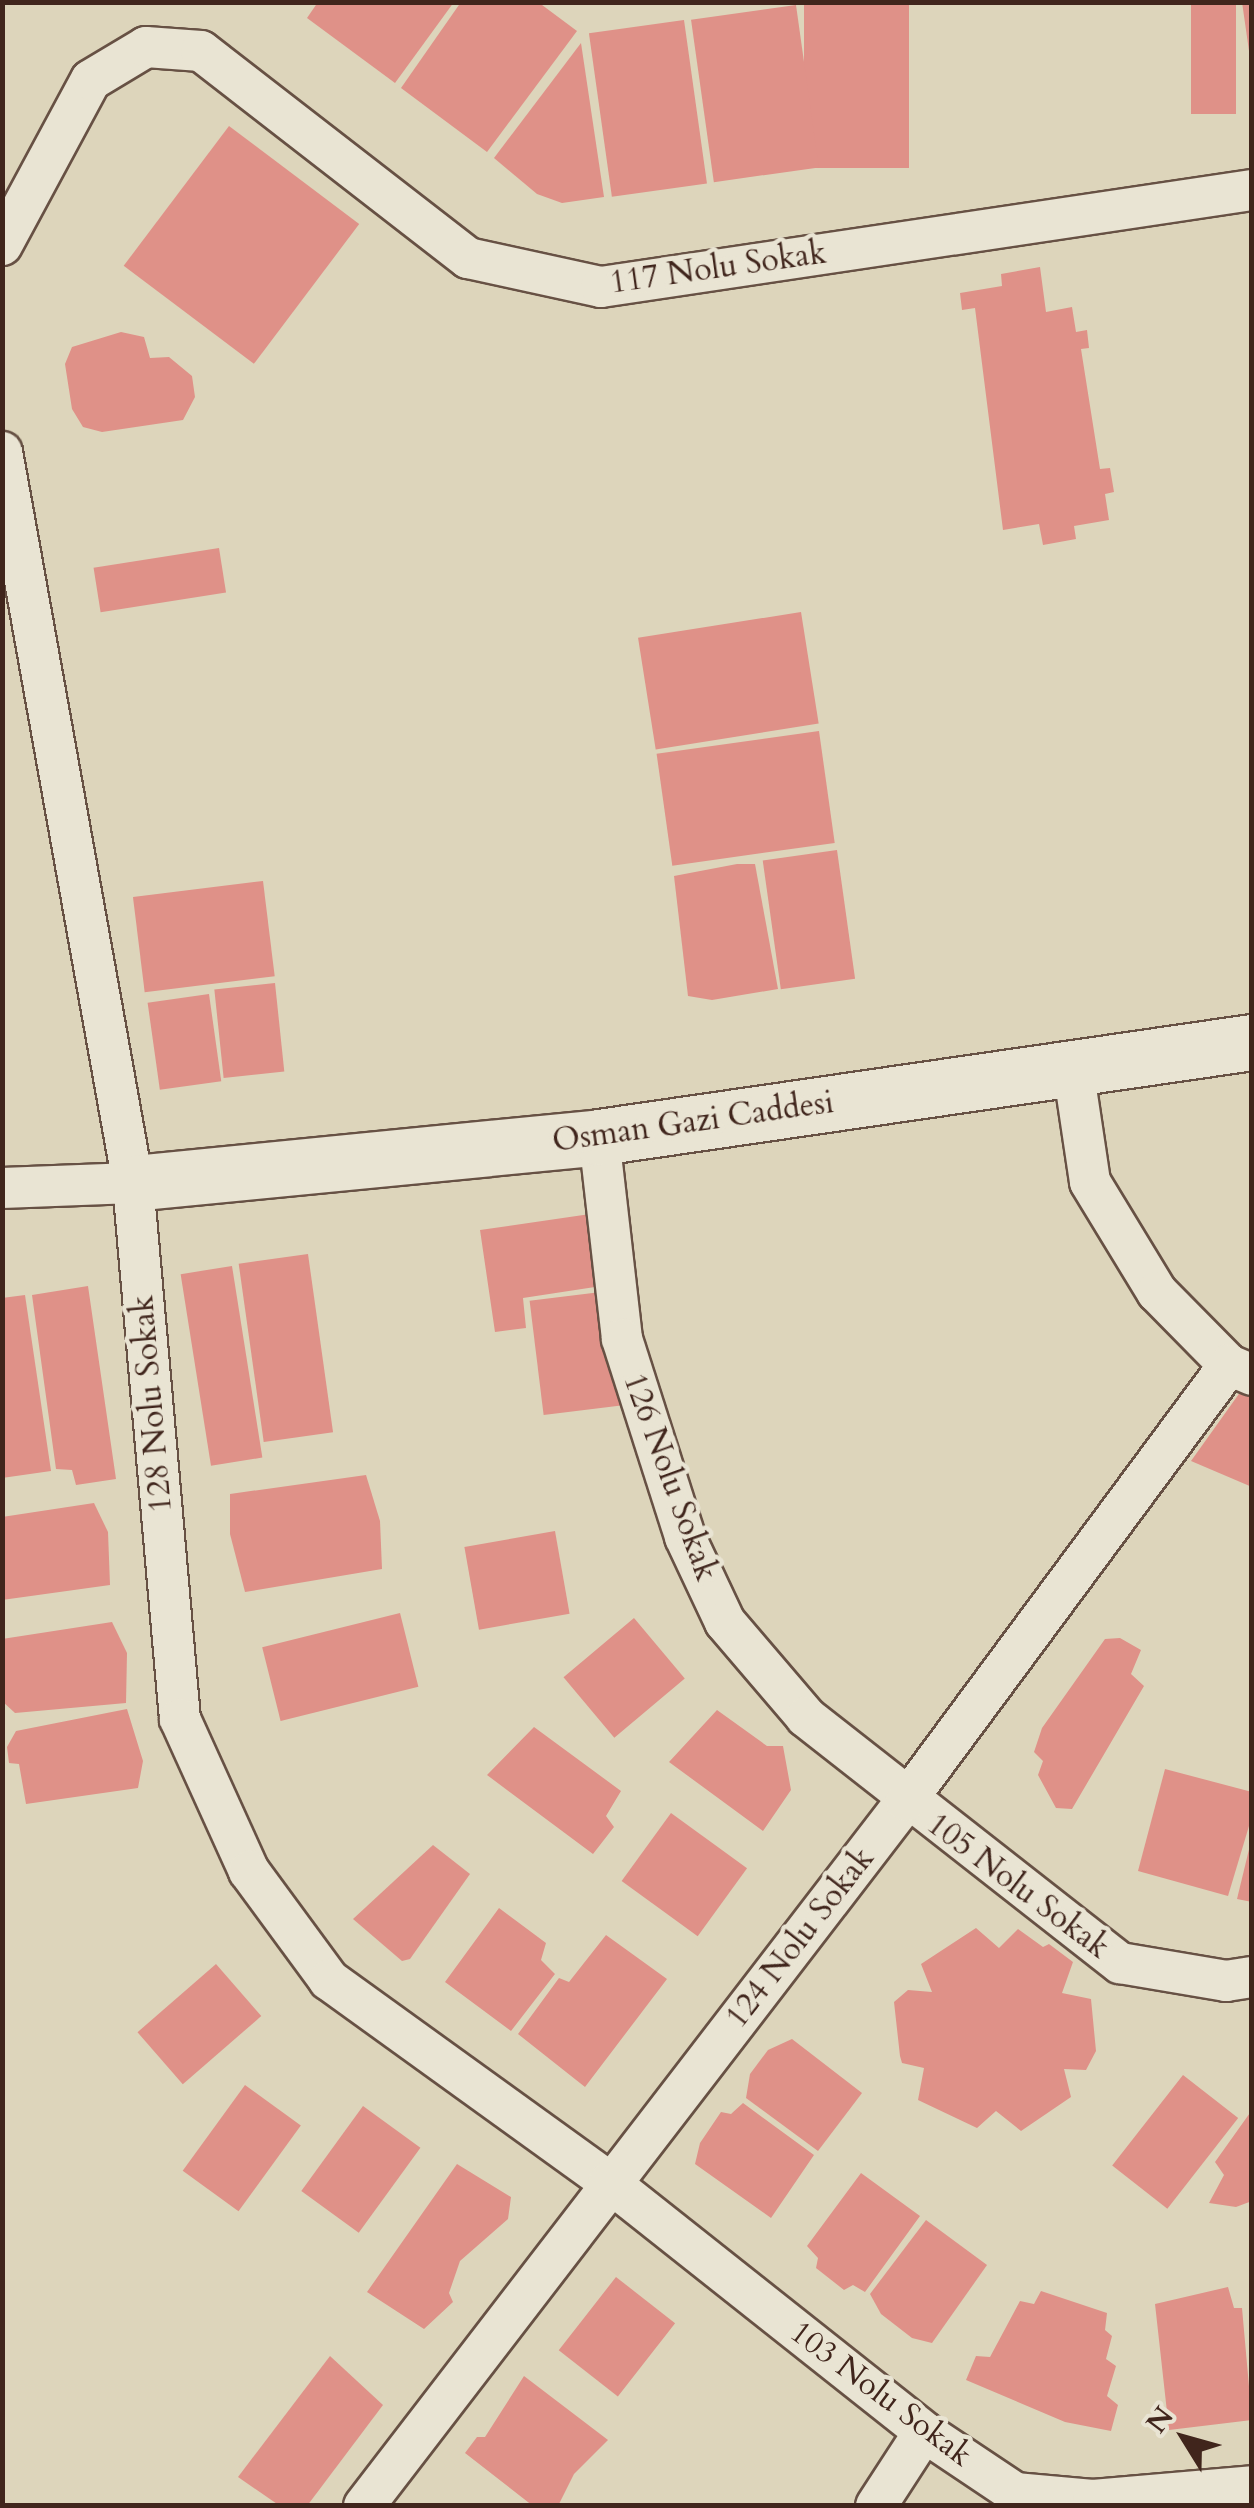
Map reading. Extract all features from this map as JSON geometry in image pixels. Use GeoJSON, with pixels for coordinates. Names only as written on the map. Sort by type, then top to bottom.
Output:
{"type":"FeatureCollection","features":[{"type":"Feature","properties":{"kind":"street","name":"117 Nolu Sokak"},"geometry":{"type":"LineString","coordinates":[[2,245],[91,80],[146,47],[202,51],[468,258],[601,287],[1252,190]]}},
{"type":"Feature","properties":{"kind":"street","name":"128 Nolu Sokak"},"geometry":{"type":"LineString","coordinates":[[2,452],[132,1182],[180,1719],[249,1872],[329,1980],[609,2182]]}},
{"type":"Feature","properties":{"kind":"street","name":"Osman Gazi Caddesi"},"geometry":{"type":"LineString","coordinates":[[132,1182],[599,1137],[1252,1042]]}},
{"type":"Feature","properties":{"kind":"street"},"geometry":{"type":"LineString","coordinates":[[1074,1068],[1090,1182],[1157,1292],[1240,1370]]}},
{"type":"Feature","properties":{"kind":"street","name":"126 Nolu Sokak"},"geometry":{"type":"LineString","coordinates":[[599,1137],[622,1339],[685,1537],[725,1622],[806,1717],[906,1801]]}},
{"type":"Feature","properties":{"kind":"street"},"geometry":{"type":"LineString","coordinates":[[2,1188],[132,1182]]}},
{"type":"Feature","properties":{"kind":"street","name":"124 Nolu Sokak"},"geometry":{"type":"LineString","coordinates":[[364,2506],[609,2182],[1240,1370]]}},
{"type":"Feature","properties":{"kind":"street","name":"105 Nolu Sokak"},"geometry":{"type":"LineString","coordinates":[[906,1801],[1120,1963],[1226,1981],[1252,1977]]}},
{"type":"Feature","properties":{"kind":"street","name":"103 Nolu Sokak"},"geometry":{"type":"LineString","coordinates":[[609,2182],[924,2432],[1015,2493],[1094,2500],[1252,2486]]}},
{"type":"Feature","properties":{"kind":"street"},"geometry":{"type":"LineString","coordinates":[[876,2506],[924,2432]]}},
{"type":"Feature","properties":{"kind":"building"},"geometry":{"type":"Polygon","coordinates":[[[318,2],[454,2],[395,83],[307,18],[318,2]]]}},
{"type":"Feature","properties":{"kind":"building"},"geometry":{"type":"Polygon","coordinates":[[[461,2],[538,2],[577,31],[487,152],[401,88],[461,2]]]}},
{"type":"Feature","properties":{"kind":"building"},"geometry":{"type":"Polygon","coordinates":[[[804,2],[909,2],[909,168],[804,168],[804,2]]]}},
{"type":"Feature","properties":{"kind":"building"},"geometry":{"type":"Polygon","coordinates":[[[1191,2],[1236,2],[1236,114],[1191,114],[1191,2]]]}},
{"type":"Feature","properties":{"kind":"building"},"geometry":{"type":"Polygon","coordinates":[[[1242,2],[1252,2],[1249,51],[1242,2]]]}},
{"type":"Feature","properties":{"kind":"building"},"geometry":{"type":"Polygon","coordinates":[[[796,5],[819,167],[714,182],[691,20],[796,5]]]}},
{"type":"Feature","properties":{"kind":"building"},"geometry":{"type":"Polygon","coordinates":[[[684,20],[707,183],[612,197],[589,33],[684,20]]]}},
{"type":"Feature","properties":{"kind":"building"},"geometry":{"type":"Polygon","coordinates":[[[581,43],[604,197],[562,203],[537,194],[494,158],[581,43]]]}},
{"type":"Feature","properties":{"kind":"building"},"geometry":{"type":"Polygon","coordinates":[[[229,126],[359,224],[254,364],[124,266],[229,126]]]}},
{"type":"Feature","properties":{"kind":"building"},"geometry":{"type":"Polygon","coordinates":[[[1040,267],[1046,312],[1072,307],[1076,332],[1087,330],[1089,348],[1081,349],[1100,469],[1110,468],[1114,492],[1105,494],[1109,520],[1074,526],[1076,539],[1043,545],[1039,524],[1003,530],[975,308],[962,310],[960,293],[1002,286],[1001,274],[1040,267]]]}},
{"type":"Feature","properties":{"kind":"building"},"geometry":{"type":"Polygon","coordinates":[[[121,332],[144,337],[150,358],[169,357],[192,376],[195,397],[183,420],[102,432],[83,427],[72,409],[65,364],[72,347],[121,332]]]}},
{"type":"Feature","properties":{"kind":"building"},"geometry":{"type":"Polygon","coordinates":[[[219,548],[226,592],[101,612],[94,568],[219,548]]]}},
{"type":"Feature","properties":{"kind":"building"},"geometry":{"type":"Polygon","coordinates":[[[801,612],[819,724],[656,749],[638,638],[801,612]]]}},
{"type":"Feature","properties":{"kind":"building"},"geometry":{"type":"Polygon","coordinates":[[[819,731],[835,843],[672,866],[657,754],[819,731]]]}},
{"type":"Feature","properties":{"kind":"building"},"geometry":{"type":"Polygon","coordinates":[[[837,850],[855,979],[781,989],[763,860],[837,850]]]}},
{"type":"Feature","properties":{"kind":"building"},"geometry":{"type":"Polygon","coordinates":[[[755,864],[778,989],[712,1000],[688,996],[674,876],[755,864]]]}},
{"type":"Feature","properties":{"kind":"building"},"geometry":{"type":"Polygon","coordinates":[[[263,881],[275,976],[145,992],[133,897],[263,881]]]}},
{"type":"Feature","properties":{"kind":"building"},"geometry":{"type":"Polygon","coordinates":[[[275,983],[284,1072],[224,1078],[214,989],[275,983]]]}},
{"type":"Feature","properties":{"kind":"building"},"geometry":{"type":"Polygon","coordinates":[[[209,994],[221,1081],[160,1090],[148,1003],[209,994]]]}},
{"type":"Feature","properties":{"kind":"building"},"geometry":{"type":"Polygon","coordinates":[[[597,1213],[608,1285],[523,1298],[526,1328],[495,1332],[480,1230],[597,1213]]]}},
{"type":"Feature","properties":{"kind":"building"},"geometry":{"type":"Polygon","coordinates":[[[308,1254],[333,1432],[264,1442],[239,1264],[308,1254]]]}},
{"type":"Feature","properties":{"kind":"building"},"geometry":{"type":"Polygon","coordinates":[[[232,1266],[262,1458],[211,1466],[181,1274],[232,1266]]]}},
{"type":"Feature","properties":{"kind":"building"},"geometry":{"type":"Polygon","coordinates":[[[88,1286],[116,1479],[76,1485],[72,1470],[56,1469],[32,1295],[88,1286]]]}},
{"type":"Feature","properties":{"kind":"building"},"geometry":{"type":"Polygon","coordinates":[[[609,1291],[623,1405],[544,1415],[530,1301],[609,1291]]]}},
{"type":"Feature","properties":{"kind":"building"},"geometry":{"type":"Polygon","coordinates":[[[25,1295],[51,1471],[2,1478],[2,1298],[25,1295]]]}},
{"type":"Feature","properties":{"kind":"building"},"geometry":{"type":"Polygon","coordinates":[[[1246,1384],[1252,1387],[1252,1487],[1191,1461],[1246,1384]]]}},
{"type":"Feature","properties":{"kind":"building"},"geometry":{"type":"Polygon","coordinates":[[[366,1475],[380,1521],[382,1569],[245,1592],[230,1534],[230,1494],[366,1475]]]}},
{"type":"Feature","properties":{"kind":"building"},"geometry":{"type":"Polygon","coordinates":[[[94,1503],[108,1532],[110,1585],[2,1600],[2,1517],[94,1503]]]}},
{"type":"Feature","properties":{"kind":"building"},"geometry":{"type":"Polygon","coordinates":[[[555,1531],[570,1614],[479,1630],[464,1547],[555,1531]]]}},
{"type":"Feature","properties":{"kind":"building"},"geometry":{"type":"Polygon","coordinates":[[[400,1613],[418,1687],[281,1721],[262,1647],[400,1613]]]}},
{"type":"Feature","properties":{"kind":"building"},"geometry":{"type":"Polygon","coordinates":[[[634,1618],[685,1679],[614,1738],[564,1677],[634,1618]]]}},
{"type":"Feature","properties":{"kind":"building"},"geometry":{"type":"Polygon","coordinates":[[[112,1622],[127,1653],[126,1703],[15,1713],[2,1701],[2,1639],[112,1622]]]}},
{"type":"Feature","properties":{"kind":"building"},"geometry":{"type":"Polygon","coordinates":[[[1120,1638],[1141,1650],[1131,1674],[1144,1686],[1072,1809],[1056,1808],[1038,1775],[1043,1761],[1034,1752],[1042,1728],[1105,1639],[1120,1638]]]}},
{"type":"Feature","properties":{"kind":"building"},"geometry":{"type":"Polygon","coordinates":[[[127,1709],[143,1761],[138,1788],[26,1804],[19,1764],[9,1763],[7,1747],[16,1731],[127,1709]]]}},
{"type":"Feature","properties":{"kind":"building"},"geometry":{"type":"Polygon","coordinates":[[[717,1710],[767,1746],[783,1746],[791,1790],[763,1831],[669,1762],[717,1710]]]}},
{"type":"Feature","properties":{"kind":"building"},"geometry":{"type":"Polygon","coordinates":[[[534,1727],[621,1791],[606,1816],[614,1827],[593,1854],[487,1775],[534,1727]]]}},
{"type":"Feature","properties":{"kind":"building"},"geometry":{"type":"Polygon","coordinates":[[[1165,1769],[1252,1792],[1252,1816],[1228,1896],[1138,1871],[1165,1769]]]}},
{"type":"Feature","properties":{"kind":"building"},"geometry":{"type":"Polygon","coordinates":[[[671,1813],[747,1868],[698,1936],[622,1881],[671,1813]]]}},
{"type":"Feature","properties":{"kind":"building"},"geometry":{"type":"Polygon","coordinates":[[[1252,1837],[1252,1902],[1237,1899],[1252,1837]]]}},
{"type":"Feature","properties":{"kind":"building"},"geometry":{"type":"Polygon","coordinates":[[[433,1845],[470,1874],[410,1959],[402,1961],[353,1919],[433,1845]]]}},
{"type":"Feature","properties":{"kind":"building"},"geometry":{"type":"Polygon","coordinates":[[[499,1908],[546,1943],[541,1960],[555,1974],[511,2031],[445,1982],[499,1908]]]}},
{"type":"Feature","properties":{"kind":"building"},"geometry":{"type":"Polygon","coordinates":[[[976,1928],[999,1948],[1018,1929],[1043,1947],[1049,1944],[1073,1962],[1062,1993],[1091,1999],[1096,2051],[1086,2070],[1064,2069],[1071,2097],[1021,2131],[996,2111],[977,2128],[918,2100],[924,2068],[902,2063],[900,2056],[894,2002],[908,1990],[932,1992],[921,1964],[976,1928]]]}},
{"type":"Feature","properties":{"kind":"building"},"geometry":{"type":"Polygon","coordinates":[[[606,1935],[667,1979],[585,2087],[518,2034],[559,1978],[569,1982],[606,1935]]]}},
{"type":"Feature","properties":{"kind":"building"},"geometry":{"type":"Polygon","coordinates":[[[216,1964],[261,2016],[183,2084],[138,2032],[216,1964]]]}},
{"type":"Feature","properties":{"kind":"building"},"geometry":{"type":"Polygon","coordinates":[[[792,2039],[862,2093],[818,2151],[746,2098],[750,2074],[768,2050],[792,2039]]]}},
{"type":"Feature","properties":{"kind":"building"},"geometry":{"type":"Polygon","coordinates":[[[1183,2075],[1238,2118],[1167,2209],[1112,2166],[1183,2075]]]}},
{"type":"Feature","properties":{"kind":"building"},"geometry":{"type":"Polygon","coordinates":[[[245,2085],[301,2126],[239,2211],[183,2171],[245,2085]]]}},
{"type":"Feature","properties":{"kind":"building"},"geometry":{"type":"Polygon","coordinates":[[[743,2103],[814,2155],[771,2218],[695,2164],[700,2143],[721,2112],[731,2114],[743,2103]]]}},
{"type":"Feature","properties":{"kind":"building"},"geometry":{"type":"Polygon","coordinates":[[[363,2106],[420,2148],[359,2233],[301,2191],[363,2106]]]}},
{"type":"Feature","properties":{"kind":"building"},"geometry":{"type":"Polygon","coordinates":[[[1252,2110],[1252,2201],[1236,2207],[1209,2203],[1224,2175],[1215,2162],[1252,2110]]]}},
{"type":"Feature","properties":{"kind":"building"},"geometry":{"type":"Polygon","coordinates":[[[457,2164],[511,2197],[508,2219],[460,2261],[449,2293],[453,2302],[424,2329],[367,2292],[457,2164]]]}},
{"type":"Feature","properties":{"kind":"building"},"geometry":{"type":"Polygon","coordinates":[[[861,2173],[920,2216],[865,2292],[853,2285],[844,2290],[816,2268],[818,2258],[807,2246],[861,2173]]]}},
{"type":"Feature","properties":{"kind":"building"},"geometry":{"type":"Polygon","coordinates":[[[926,2220],[987,2265],[932,2343],[912,2338],[881,2314],[870,2294],[926,2220]]]}},
{"type":"Feature","properties":{"kind":"building"},"geometry":{"type":"Polygon","coordinates":[[[616,2277],[675,2323],[618,2396],[559,2350],[616,2277]]]}},
{"type":"Feature","properties":{"kind":"building"},"geometry":{"type":"Polygon","coordinates":[[[1228,2287],[1234,2308],[1242,2308],[1252,2420],[1169,2430],[1155,2304],[1228,2287]]]}},
{"type":"Feature","properties":{"kind":"building"},"geometry":{"type":"Polygon","coordinates":[[[1041,2291],[1107,2313],[1105,2330],[1112,2336],[1106,2359],[1116,2366],[1107,2396],[1118,2405],[1111,2431],[1065,2422],[966,2380],[976,2356],[990,2357],[1020,2301],[1034,2304],[1041,2291]]]}},
{"type":"Feature","properties":{"kind":"building"},"geometry":{"type":"Polygon","coordinates":[[[330,2356],[383,2405],[307,2506],[280,2506],[238,2477],[330,2356]]]}},
{"type":"Feature","properties":{"kind":"building"},"geometry":{"type":"Polygon","coordinates":[[[524,2376],[608,2440],[574,2474],[558,2506],[533,2506],[465,2453],[477,2437],[485,2437],[524,2376]]]}}]}
